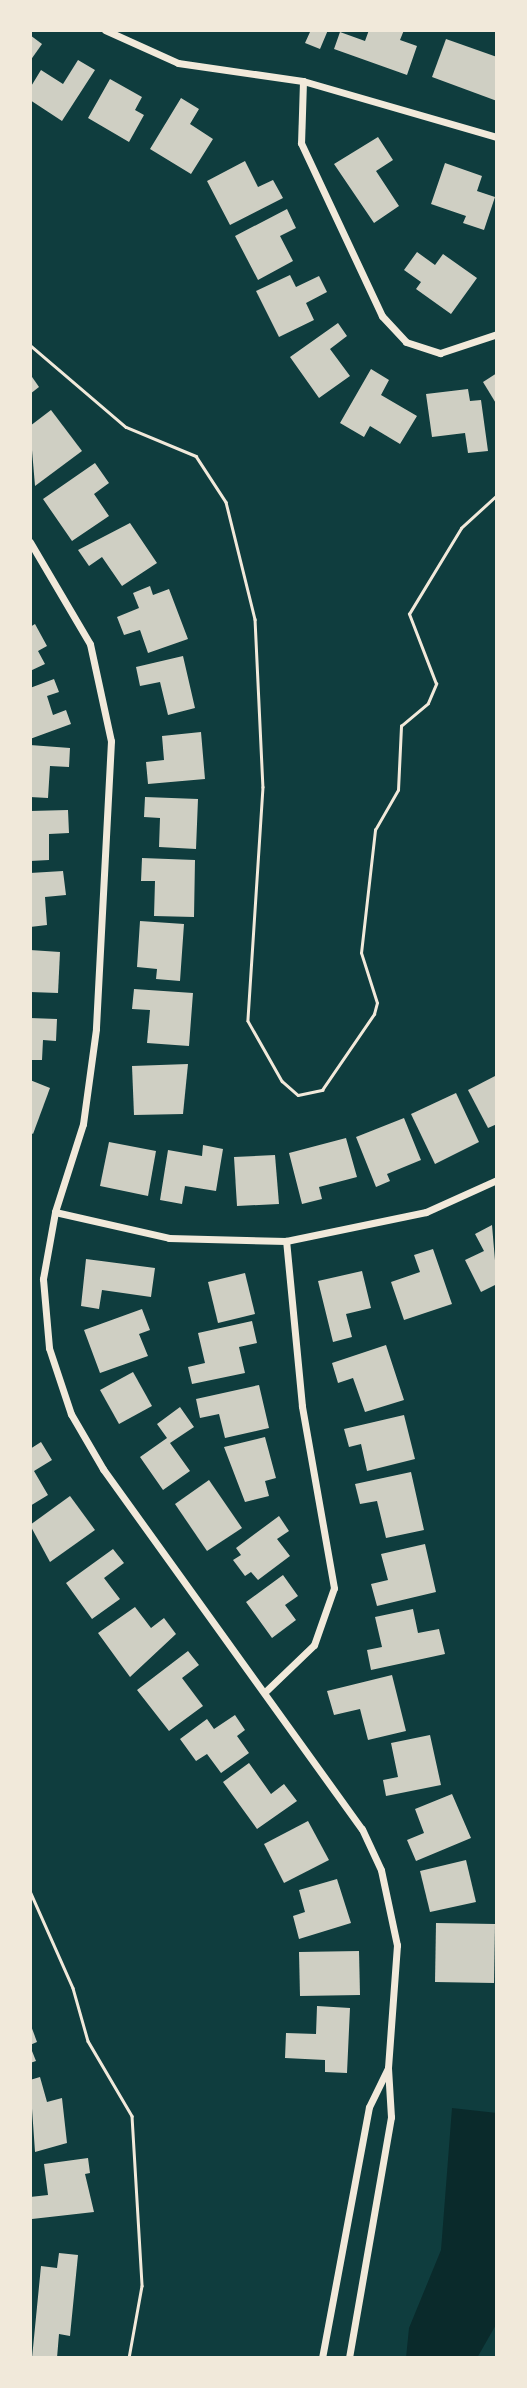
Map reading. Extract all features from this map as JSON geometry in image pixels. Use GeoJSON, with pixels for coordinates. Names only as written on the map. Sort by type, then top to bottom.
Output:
{"type":"FeatureCollection","features":[{"type":"Feature","properties":{"kind":"street"},"geometry":{"type":"LineString","coordinates":[[105,30],[178,64],[236,66],[303,81],[497,137]]}},
{"type":"Feature","properties":{"kind":"street"},"geometry":{"type":"LineString","coordinates":[[303,81],[301,142],[382,316],[406,342],[440,353],[497,334]]}},
{"type":"Feature","properties":{"kind":"street"},"geometry":{"type":"LineString","coordinates":[[30,542],[90,643],[111,741],[90,1078],[55,1212],[43,1279],[49,1348],[71,1414],[103,1469],[266,1691],[362,1829],[381,1870],[397,1945],[388,2067],[391,2117],[349,2358]]}},
{"type":"Feature","properties":{"kind":"street"},"geometry":{"type":"LineString","coordinates":[[55,1212],[169,1238],[286,1241],[426,1212],[497,1180]]}},
{"type":"Feature","properties":{"kind":"street"},"geometry":{"type":"LineString","coordinates":[[266,1691],[314,1645],[334,1588],[300,1392],[286,1241]]}},
{"type":"Feature","properties":{"kind":"street"},"geometry":{"type":"LineString","coordinates":[[323,2358],[369,2107],[388,2067]]}},
{"type":"Feature","properties":{"kind":"path"},"geometry":{"type":"LineString","coordinates":[[30,345],[126,427],[196,456],[226,502],[255,619],[263,787],[247,1021],[282,1081],[298,1095],[322,1090],[374,1014],[377,1003],[361,953],[375,830],[398,790],[401,726],[428,703],[436,684],[410,614],[461,528],[497,495]]}},
{"type":"Feature","properties":{"kind":"path"},"geometry":{"type":"LineString","coordinates":[[30,1891],[73,1988],[88,2040],[132,2116],[142,2286],[129,2358]]}},
{"type":"Feature","properties":{"kind":"water"},"geometry":{"type":"Polygon","coordinates":[[[452,2108],[497,2113],[497,2323],[477,2358],[406,2358],[409,2328],[441,2250],[452,2108]]]}},
{"type":"Feature","properties":{"kind":"building"},"geometry":{"type":"Polygon","coordinates":[[[304,30],[328,30],[320,49],[305,43],[310,32],[304,30]]]}},
{"type":"Feature","properties":{"kind":"building"},"geometry":{"type":"Polygon","coordinates":[[[369,30],[404,30],[400,40],[417,46],[407,75],[334,49],[340,32],[365,41],[369,30]]]}},
{"type":"Feature","properties":{"kind":"building"},"geometry":{"type":"Polygon","coordinates":[[[30,35],[42,44],[30,61],[30,35]]]}},
{"type":"Feature","properties":{"kind":"building"},"geometry":{"type":"Polygon","coordinates":[[[446,39],[497,57],[497,101],[432,77],[446,39]]]}},
{"type":"Feature","properties":{"kind":"building"},"geometry":{"type":"Polygon","coordinates":[[[78,60],[95,70],[62,121],[30,100],[30,88],[41,70],[63,84],[78,60]]]}},
{"type":"Feature","properties":{"kind":"building"},"geometry":{"type":"Polygon","coordinates":[[[110,79],[142,97],[135,110],[144,115],[129,142],[88,118],[110,79]]]}},
{"type":"Feature","properties":{"kind":"building"},"geometry":{"type":"Polygon","coordinates":[[[181,98],[199,109],[190,124],[213,139],[191,174],[150,149],[181,98]]]}},
{"type":"Feature","properties":{"kind":"building"},"geometry":{"type":"Polygon","coordinates":[[[378,137],[393,160],[376,171],[399,206],[374,223],[334,164],[378,137]]]}},
{"type":"Feature","properties":{"kind":"building"},"geometry":{"type":"Polygon","coordinates":[[[245,161],[258,187],[273,180],[283,198],[230,225],[207,181],[245,161]]]}},
{"type":"Feature","properties":{"kind":"building"},"geometry":{"type":"Polygon","coordinates":[[[445,163],[482,176],[477,191],[495,197],[484,230],[463,223],[466,216],[431,204],[445,163]]]}},
{"type":"Feature","properties":{"kind":"building"},"geometry":{"type":"Polygon","coordinates":[[[287,209],[296,228],[280,236],[293,261],[258,280],[235,236],[287,209]]]}},
{"type":"Feature","properties":{"kind":"building"},"geometry":{"type":"Polygon","coordinates":[[[417,252],[435,265],[443,254],[477,278],[451,314],[416,289],[421,282],[404,270],[417,252]]]}},
{"type":"Feature","properties":{"kind":"building"},"geometry":{"type":"Polygon","coordinates":[[[290,275],[296,287],[319,276],[327,292],[306,303],[314,320],[279,337],[256,291],[290,275]]]}},
{"type":"Feature","properties":{"kind":"building"},"geometry":{"type":"Polygon","coordinates":[[[338,323],[347,336],[330,349],[350,376],[319,398],[290,357],[338,323]]]}},
{"type":"Feature","properties":{"kind":"building"},"geometry":{"type":"Polygon","coordinates":[[[371,369],[389,380],[381,395],[417,416],[400,444],[370,426],[364,437],[340,423],[371,369]]]}},
{"type":"Feature","properties":{"kind":"building"},"geometry":{"type":"Polygon","coordinates":[[[497,373],[497,405],[483,382],[497,373]]]}},
{"type":"Feature","properties":{"kind":"building"},"geometry":{"type":"Polygon","coordinates":[[[30,374],[39,387],[30,394],[30,374]]]}},
{"type":"Feature","properties":{"kind":"building"},"geometry":{"type":"Polygon","coordinates":[[[468,389],[470,401],[481,400],[488,451],[468,453],[465,433],[432,437],[426,394],[468,389]]]}},
{"type":"Feature","properties":{"kind":"building"},"geometry":{"type":"Polygon","coordinates":[[[51,410],[82,451],[35,486],[30,426],[51,410]]]}},
{"type":"Feature","properties":{"kind":"building"},"geometry":{"type":"Polygon","coordinates":[[[95,463],[109,483],[94,494],[109,516],[72,541],[43,499],[95,463]]]}},
{"type":"Feature","properties":{"kind":"building"},"geometry":{"type":"Polygon","coordinates":[[[130,523],[157,563],[122,586],[102,557],[89,566],[78,550],[130,523]]]}},
{"type":"Feature","properties":{"kind":"building"},"geometry":{"type":"Polygon","coordinates":[[[150,586],[153,595],[169,589],[188,639],[148,653],[140,630],[124,635],[117,617],[139,608],[133,593],[150,586]]]}},
{"type":"Feature","properties":{"kind":"building"},"geometry":{"type":"Polygon","coordinates":[[[35,624],[47,646],[38,651],[45,664],[30,671],[30,627],[35,624]]]}},
{"type":"Feature","properties":{"kind":"building"},"geometry":{"type":"Polygon","coordinates":[[[183,656],[195,708],[168,715],[160,682],[140,686],[136,667],[183,656]]]}},
{"type":"Feature","properties":{"kind":"building"},"geometry":{"type":"Polygon","coordinates":[[[54,679],[59,692],[47,696],[53,715],[66,710],[71,724],[30,739],[30,688],[54,679]]]}},
{"type":"Feature","properties":{"kind":"building"},"geometry":{"type":"Polygon","coordinates":[[[201,732],[205,779],[148,784],[146,762],[164,760],[162,736],[201,732]]]}},
{"type":"Feature","properties":{"kind":"building"},"geometry":{"type":"Polygon","coordinates":[[[30,745],[70,748],[69,767],[50,766],[48,798],[30,797],[30,745]]]}},
{"type":"Feature","properties":{"kind":"building"},"geometry":{"type":"Polygon","coordinates":[[[145,797],[198,799],[196,849],[159,847],[160,818],[144,817],[145,797]]]}},
{"type":"Feature","properties":{"kind":"building"},"geometry":{"type":"Polygon","coordinates":[[[68,810],[69,833],[49,834],[49,860],[30,861],[30,811],[68,810]]]}},
{"type":"Feature","properties":{"kind":"building"},"geometry":{"type":"Polygon","coordinates":[[[142,858],[195,860],[194,917],[154,916],[155,881],[141,881],[142,858]]]}},
{"type":"Feature","properties":{"kind":"building"},"geometry":{"type":"Polygon","coordinates":[[[63,871],[66,895],[45,897],[47,925],[30,927],[30,873],[63,871]]]}},
{"type":"Feature","properties":{"kind":"building"},"geometry":{"type":"Polygon","coordinates":[[[140,921],[184,924],[180,981],[156,979],[157,969],[137,967],[140,921]]]}},
{"type":"Feature","properties":{"kind":"building"},"geometry":{"type":"Polygon","coordinates":[[[30,950],[60,952],[58,993],[30,992],[30,950]]]}},
{"type":"Feature","properties":{"kind":"building"},"geometry":{"type":"Polygon","coordinates":[[[134,989],[193,993],[189,1046],[147,1043],[150,1010],[132,1009],[134,989]]]}},
{"type":"Feature","properties":{"kind":"building"},"geometry":{"type":"Polygon","coordinates":[[[30,1018],[57,1019],[56,1041],[43,1040],[42,1060],[30,1060],[30,1018]]]}},
{"type":"Feature","properties":{"kind":"building"},"geometry":{"type":"Polygon","coordinates":[[[188,1064],[183,1114],[134,1115],[132,1066],[188,1064]]]}},
{"type":"Feature","properties":{"kind":"building"},"geometry":{"type":"Polygon","coordinates":[[[497,1075],[497,1124],[488,1128],[468,1090],[497,1075]]]}},
{"type":"Feature","properties":{"kind":"building"},"geometry":{"type":"Polygon","coordinates":[[[30,1080],[50,1088],[33,1134],[30,1132],[30,1080]]]}},
{"type":"Feature","properties":{"kind":"building"},"geometry":{"type":"Polygon","coordinates":[[[456,1093],[479,1142],[435,1164],[411,1114],[456,1093]]]}},
{"type":"Feature","properties":{"kind":"building"},"geometry":{"type":"Polygon","coordinates":[[[404,1118],[421,1160],[387,1174],[390,1181],[376,1187],[356,1137],[404,1118]]]}},
{"type":"Feature","properties":{"kind":"building"},"geometry":{"type":"Polygon","coordinates":[[[346,1138],[357,1177],[319,1187],[322,1199],[302,1204],[289,1153],[346,1138]]]}},
{"type":"Feature","properties":{"kind":"building"},"geometry":{"type":"Polygon","coordinates":[[[109,1142],[156,1151],[148,1196],[100,1186],[109,1142]]]}},
{"type":"Feature","properties":{"kind":"building"},"geometry":{"type":"Polygon","coordinates":[[[203,1145],[223,1149],[216,1191],[185,1186],[182,1204],[160,1200],[168,1150],[202,1156],[203,1145]]]}},
{"type":"Feature","properties":{"kind":"building"},"geometry":{"type":"Polygon","coordinates":[[[275,1155],[279,1204],[237,1206],[234,1157],[275,1155]]]}},
{"type":"Feature","properties":{"kind":"building"},"geometry":{"type":"Polygon","coordinates":[[[492,1225],[497,1284],[481,1292],[465,1260],[484,1251],[475,1234],[492,1225]]]}},
{"type":"Feature","properties":{"kind":"building"},"geometry":{"type":"Polygon","coordinates":[[[433,1249],[452,1304],[404,1320],[391,1282],[420,1272],[414,1255],[433,1249]]]}},
{"type":"Feature","properties":{"kind":"building"},"geometry":{"type":"Polygon","coordinates":[[[86,1259],[155,1268],[151,1297],[102,1290],[99,1309],[81,1306],[86,1259]]]}},
{"type":"Feature","properties":{"kind":"building"},"geometry":{"type":"Polygon","coordinates":[[[362,1271],[371,1308],[346,1314],[352,1337],[333,1342],[318,1281],[362,1271]]]}},
{"type":"Feature","properties":{"kind":"building"},"geometry":{"type":"Polygon","coordinates":[[[245,1273],[255,1314],[218,1323],[208,1282],[245,1273]]]}},
{"type":"Feature","properties":{"kind":"building"},"geometry":{"type":"Polygon","coordinates":[[[142,1309],[150,1330],[139,1334],[148,1356],[100,1373],[84,1330],[142,1309]]]}},
{"type":"Feature","properties":{"kind":"building"},"geometry":{"type":"Polygon","coordinates":[[[252,1321],[257,1343],[239,1347],[245,1373],[192,1384],[188,1367],[205,1363],[198,1333],[252,1321]]]}},
{"type":"Feature","properties":{"kind":"building"},"geometry":{"type":"Polygon","coordinates":[[[386,1345],[404,1400],[365,1412],[353,1378],[338,1383],[332,1363],[386,1345]]]}},
{"type":"Feature","properties":{"kind":"building"},"geometry":{"type":"Polygon","coordinates":[[[133,1372],[152,1406],[119,1424],[100,1390],[133,1372]]]}},
{"type":"Feature","properties":{"kind":"building"},"geometry":{"type":"Polygon","coordinates":[[[259,1385],[269,1428],[225,1438],[219,1414],[200,1418],[196,1399],[259,1385]]]}},
{"type":"Feature","properties":{"kind":"building"},"geometry":{"type":"Polygon","coordinates":[[[180,1407],[194,1427],[170,1443],[190,1471],[163,1490],[140,1457],[167,1438],[157,1424],[180,1407]]]}},
{"type":"Feature","properties":{"kind":"building"},"geometry":{"type":"Polygon","coordinates":[[[404,1415],[415,1459],[367,1471],[361,1444],[349,1447],[344,1429],[404,1415]]]}},
{"type":"Feature","properties":{"kind":"building"},"geometry":{"type":"Polygon","coordinates":[[[265,1437],[276,1478],[265,1481],[269,1496],[245,1502],[224,1447],[265,1437]]]}},
{"type":"Feature","properties":{"kind":"building"},"geometry":{"type":"Polygon","coordinates":[[[41,1442],[52,1460],[34,1471],[48,1495],[30,1506],[30,1449],[41,1442]]]}},
{"type":"Feature","properties":{"kind":"building"},"geometry":{"type":"Polygon","coordinates":[[[411,1472],[424,1530],[386,1538],[377,1501],[360,1504],[355,1484],[411,1472]]]}},
{"type":"Feature","properties":{"kind":"building"},"geometry":{"type":"Polygon","coordinates":[[[209,1480],[242,1528],[207,1551],[175,1504],[209,1480]]]}},
{"type":"Feature","properties":{"kind":"building"},"geometry":{"type":"Polygon","coordinates":[[[70,1496],[95,1530],[50,1562],[30,1525],[70,1496]]]}},
{"type":"Feature","properties":{"kind":"building"},"geometry":{"type":"Polygon","coordinates":[[[279,1516],[289,1531],[277,1539],[290,1556],[258,1580],[251,1572],[245,1576],[233,1560],[241,1555],[236,1548],[279,1516]]]}},
{"type":"Feature","properties":{"kind":"building"},"geometry":{"type":"Polygon","coordinates":[[[425,1544],[436,1592],[377,1606],[371,1584],[388,1580],[381,1554],[425,1544]]]}},
{"type":"Feature","properties":{"kind":"building"},"geometry":{"type":"Polygon","coordinates":[[[113,1549],[124,1563],[104,1578],[120,1599],[92,1619],[66,1583],[113,1549]]]}},
{"type":"Feature","properties":{"kind":"building"},"geometry":{"type":"Polygon","coordinates":[[[283,1575],[298,1596],[285,1605],[296,1620],[272,1638],[246,1602],[283,1575]]]}},
{"type":"Feature","properties":{"kind":"building"},"geometry":{"type":"Polygon","coordinates":[[[135,1607],[151,1628],[164,1618],[176,1634],[130,1677],[98,1633],[135,1607]]]}},
{"type":"Feature","properties":{"kind":"building"},"geometry":{"type":"Polygon","coordinates":[[[413,1609],[418,1633],[439,1629],[445,1654],[371,1670],[367,1650],[382,1647],[375,1617],[413,1609]]]}},
{"type":"Feature","properties":{"kind":"building"},"geometry":{"type":"Polygon","coordinates":[[[188,1651],[199,1665],[182,1678],[203,1706],[169,1731],[137,1690],[188,1651]]]}},
{"type":"Feature","properties":{"kind":"building"},"geometry":{"type":"Polygon","coordinates":[[[392,1675],[406,1731],[368,1740],[360,1709],[334,1715],[327,1691],[392,1675]]]}},
{"type":"Feature","properties":{"kind":"building"},"geometry":{"type":"Polygon","coordinates":[[[235,1715],[245,1730],[237,1736],[249,1753],[221,1773],[207,1754],[196,1761],[180,1739],[207,1719],[214,1729],[235,1715]]]}},
{"type":"Feature","properties":{"kind":"building"},"geometry":{"type":"Polygon","coordinates":[[[430,1735],[441,1785],[386,1796],[383,1780],[398,1777],[391,1743],[430,1735]]]}},
{"type":"Feature","properties":{"kind":"building"},"geometry":{"type":"Polygon","coordinates":[[[249,1763],[271,1794],[284,1784],[297,1801],[257,1829],[223,1782],[249,1763]]]}},
{"type":"Feature","properties":{"kind":"building"},"geometry":{"type":"Polygon","coordinates":[[[452,1794],[471,1838],[416,1861],[407,1840],[424,1833],[415,1809],[452,1794]]]}},
{"type":"Feature","properties":{"kind":"building"},"geometry":{"type":"Polygon","coordinates":[[[308,1821],[329,1860],[284,1883],[264,1844],[308,1821]]]}},
{"type":"Feature","properties":{"kind":"building"},"geometry":{"type":"Polygon","coordinates":[[[466,1860],[476,1902],[430,1912],[420,1871],[466,1860]]]}},
{"type":"Feature","properties":{"kind":"building"},"geometry":{"type":"Polygon","coordinates":[[[337,1879],[351,1923],[299,1939],[293,1916],[305,1912],[299,1890],[337,1879]]]}},
{"type":"Feature","properties":{"kind":"building"},"geometry":{"type":"Polygon","coordinates":[[[436,1923],[495,1924],[494,1983],[435,1982],[436,1923]]]}},
{"type":"Feature","properties":{"kind":"building"},"geometry":{"type":"Polygon","coordinates":[[[359,1951],[360,1995],[300,1996],[299,1952],[359,1951]]]}},
{"type":"Feature","properties":{"kind":"building"},"geometry":{"type":"Polygon","coordinates":[[[317,2006],[350,2008],[347,2073],[325,2072],[325,2060],[285,2058],[286,2033],[316,2034],[317,2006]]]}},
{"type":"Feature","properties":{"kind":"building"},"geometry":{"type":"Polygon","coordinates":[[[30,2023],[37,2042],[30,2045],[30,2023]]]}},
{"type":"Feature","properties":{"kind":"building"},"geometry":{"type":"Polygon","coordinates":[[[30,2046],[36,2061],[30,2063],[30,2046]]]}},
{"type":"Feature","properties":{"kind":"building"},"geometry":{"type":"Polygon","coordinates":[[[40,2077],[47,2102],[62,2098],[67,2143],[35,2152],[30,2080],[40,2077]]]}},
{"type":"Feature","properties":{"kind":"building"},"geometry":{"type":"Polygon","coordinates":[[[88,2158],[90,2173],[85,2174],[94,2212],[32,2219],[30,2197],[48,2195],[44,2164],[88,2158]]]}},
{"type":"Feature","properties":{"kind":"building"},"geometry":{"type":"Polygon","coordinates":[[[59,2253],[78,2255],[70,2336],[59,2334],[57,2358],[32,2358],[41,2266],[57,2268],[59,2253]]]}}]}
